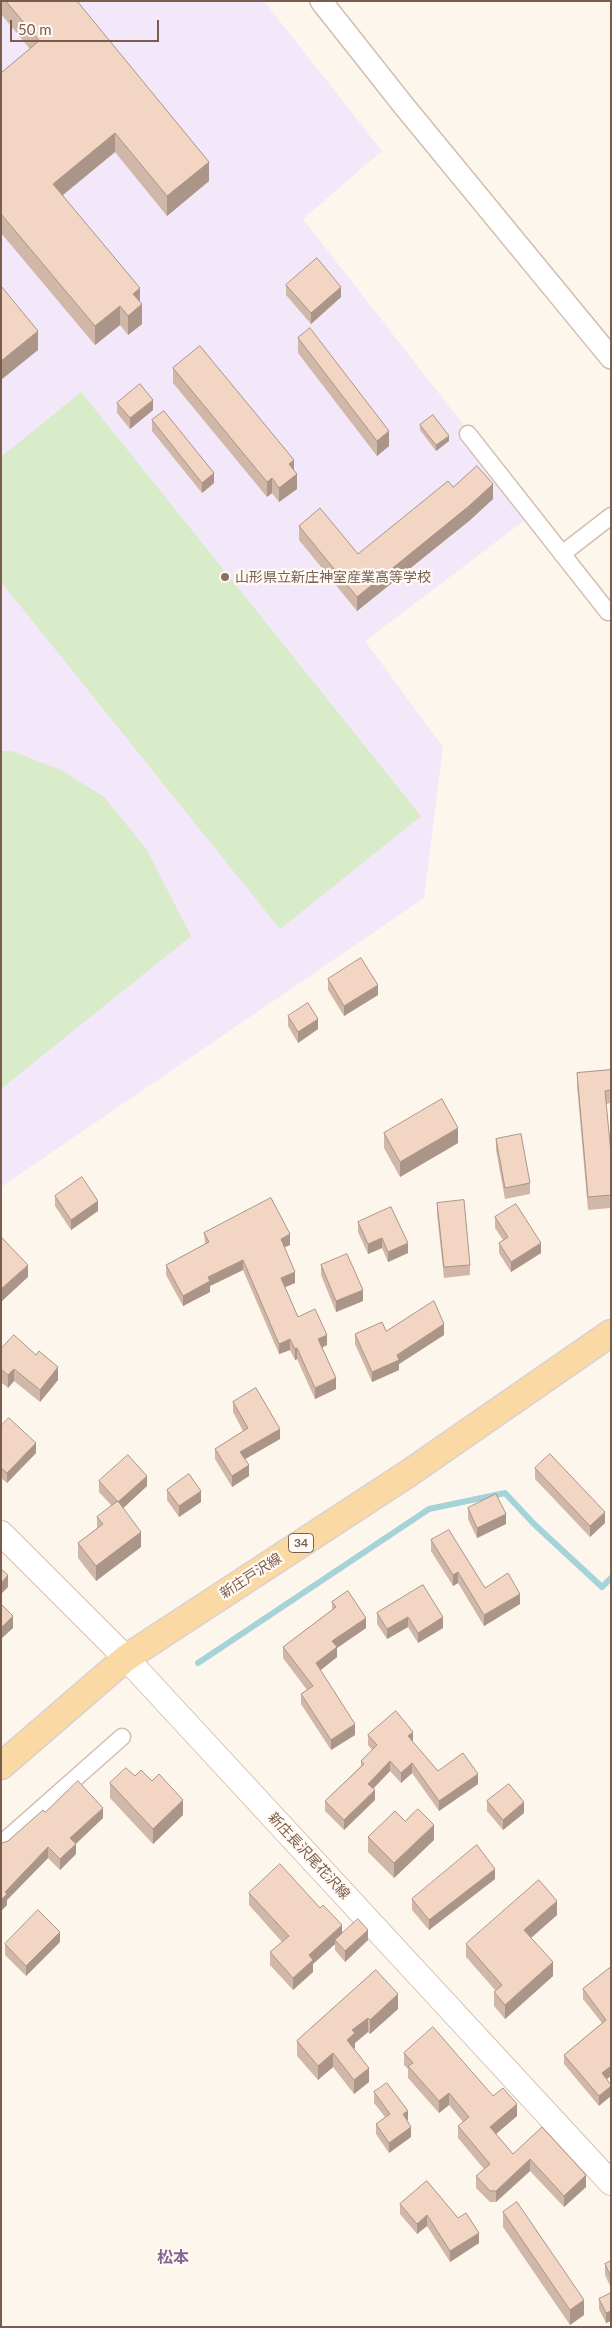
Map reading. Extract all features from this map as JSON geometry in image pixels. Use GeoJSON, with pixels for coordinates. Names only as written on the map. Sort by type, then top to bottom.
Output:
{"type":"FeatureCollection","features":[{"type":"Feature","properties":{"kind":"main road","name":"新庄戸沢線"},"geometry":{"type":"LineString","coordinates":[[1,1766],[126,1658],[409,1473],[611,1333]]}},
{"type":"Feature","properties":{"kind":"main road","name":"新庄長沢尾花沢線"},"geometry":{"type":"LineString","coordinates":[[1,1533],[126,1658],[611,2183]]}},
{"type":"Feature","properties":{"kind":"street"},"geometry":{"type":"LineString","coordinates":[[322,1],[404,106],[611,358]]}},
{"type":"Feature","properties":{"kind":"street"},"geometry":{"type":"LineString","coordinates":[[468,434],[608,612],[611,611]]}},
{"type":"Feature","properties":{"kind":"street"},"geometry":{"type":"LineString","coordinates":[[562,554],[611,516]]}},
{"type":"Feature","properties":{"kind":"street"},"geometry":{"type":"LineString","coordinates":[[1,1844],[122,1737]]}},
{"type":"Feature","properties":{"kind":"shaded area","name":"山形県立新庄神室産業高等学校"},"geometry":{"type":"Polygon","coordinates":[[[1,1],[264,1],[382,151],[303,219],[533,514],[365,641],[443,747],[424,898],[1,1187],[1,1]]]}},
{"type":"Feature","properties":{"kind":"green space"},"geometry":{"type":"Polygon","coordinates":[[[81,392],[421,816],[280,929],[1,582],[1,457],[81,392]]]}},
{"type":"Feature","properties":{"kind":"green space"},"geometry":{"type":"Polygon","coordinates":[[[1,751],[12,751],[61,770],[104,797],[147,850],[191,936],[1,1089],[1,751]]]}},
{"type":"Feature","properties":{"kind":"building"},"geometry":{"type":"Polygon","coordinates":[[[6,1],[77,1],[209,162],[167,196],[115,133],[53,184],[140,288],[133,294],[142,304],[128,316],[120,306],[95,326],[1,214],[1,73],[39,41],[6,1]]]}},
{"type":"Feature","properties":{"kind":"building"},"geometry":{"type":"Polygon","coordinates":[[[317,258],[341,287],[311,313],[286,285],[317,258]]]}},
{"type":"Feature","properties":{"kind":"building"},"geometry":{"type":"Polygon","coordinates":[[[1,286],[38,331],[1,361],[1,286]]]}},
{"type":"Feature","properties":{"kind":"building"},"geometry":{"type":"Polygon","coordinates":[[[310,328],[389,431],[377,441],[298,338],[310,328]]]}},
{"type":"Feature","properties":{"kind":"building"},"geometry":{"type":"Polygon","coordinates":[[[200,346],[294,460],[289,464],[297,474],[279,488],[272,478],[267,482],[173,368],[200,346]]]}},
{"type":"Feature","properties":{"kind":"building"},"geometry":{"type":"Polygon","coordinates":[[[140,384],[153,400],[130,418],[117,403],[140,384]]]}},
{"type":"Feature","properties":{"kind":"building"},"geometry":{"type":"Polygon","coordinates":[[[164,411],[214,473],[202,483],[152,420],[164,411]]]}},
{"type":"Feature","properties":{"kind":"building"},"geometry":{"type":"Polygon","coordinates":[[[433,415],[449,436],[436,445],[420,425],[433,415]]]}},
{"type":"Feature","properties":{"kind":"building"},"geometry":{"type":"Polygon","coordinates":[[[477,466],[493,484],[469,506],[357,597],[299,526],[320,508],[358,554],[448,481],[453,487],[477,466]]]}},
{"type":"Feature","properties":{"kind":"building"},"geometry":{"type":"Polygon","coordinates":[[[361,958],[378,985],[344,1006],[328,979],[361,958]]]}},
{"type":"Feature","properties":{"kind":"building"},"geometry":{"type":"Polygon","coordinates":[[[308,1003],[318,1019],[298,1032],[288,1016],[308,1003]]]}},
{"type":"Feature","properties":{"kind":"building"},"geometry":{"type":"Polygon","coordinates":[[[611,1070],[611,1090],[605,1091],[611,1154],[611,1195],[588,1197],[577,1073],[611,1070]]]}},
{"type":"Feature","properties":{"kind":"building"},"geometry":{"type":"Polygon","coordinates":[[[442,1099],[458,1128],[400,1162],[384,1133],[442,1099]]]}},
{"type":"Feature","properties":{"kind":"building"},"geometry":{"type":"Polygon","coordinates":[[[521,1134],[530,1183],[505,1188],[496,1139],[521,1134]]]}},
{"type":"Feature","properties":{"kind":"building"},"geometry":{"type":"Polygon","coordinates":[[[82,1177],[98,1201],[71,1220],[55,1196],[82,1177]]]}},
{"type":"Feature","properties":{"kind":"building"},"geometry":{"type":"Polygon","coordinates":[[[271,1198],[290,1234],[281,1239],[295,1272],[281,1278],[298,1317],[315,1309],[327,1335],[318,1339],[336,1378],[315,1388],[297,1348],[295,1349],[290,1339],[279,1344],[243,1260],[208,1277],[210,1281],[183,1296],[166,1265],[209,1242],[204,1233],[271,1198]]]}},
{"type":"Feature","properties":{"kind":"building"},"geometry":{"type":"Polygon","coordinates":[[[464,1200],[470,1265],[444,1267],[437,1203],[464,1200]]]}},
{"type":"Feature","properties":{"kind":"building"},"geometry":{"type":"Polygon","coordinates":[[[516,1204],[541,1243],[511,1262],[499,1243],[508,1237],[495,1217],[516,1204]]]}},
{"type":"Feature","properties":{"kind":"building"},"geometry":{"type":"Polygon","coordinates":[[[391,1207],[408,1243],[388,1252],[382,1238],[368,1244],[358,1222],[391,1207]]]}},
{"type":"Feature","properties":{"kind":"building"},"geometry":{"type":"Polygon","coordinates":[[[1,1239],[28,1265],[1,1289],[1,1239]]]}},
{"type":"Feature","properties":{"kind":"building"},"geometry":{"type":"Polygon","coordinates":[[[347,1254],[363,1290],[336,1301],[321,1265],[347,1254]]]}},
{"type":"Feature","properties":{"kind":"building"},"geometry":{"type":"Polygon","coordinates":[[[434,1301],[444,1324],[397,1355],[399,1360],[372,1372],[355,1334],[382,1322],[386,1331],[434,1301]]]}},
{"type":"Feature","properties":{"kind":"building"},"geometry":{"type":"Polygon","coordinates":[[[14,1335],[36,1355],[39,1351],[58,1367],[40,1390],[14,1369],[8,1375],[1,1371],[1,1349],[14,1335]]]}},
{"type":"Feature","properties":{"kind":"building"},"geometry":{"type":"Polygon","coordinates":[[[256,1388],[280,1429],[240,1452],[249,1465],[232,1476],[215,1449],[248,1428],[233,1402],[256,1388]]]}},
{"type":"Feature","properties":{"kind":"building"},"geometry":{"type":"Polygon","coordinates":[[[9,1418],[36,1443],[7,1473],[1,1468],[1,1426],[9,1418]]]}},
{"type":"Feature","properties":{"kind":"building"},"geometry":{"type":"Polygon","coordinates":[[[550,1454],[605,1512],[590,1526],[535,1468],[550,1454]]]}},
{"type":"Feature","properties":{"kind":"building"},"geometry":{"type":"Polygon","coordinates":[[[128,1455],[147,1476],[118,1502],[99,1481],[128,1455]]]}},
{"type":"Feature","properties":{"kind":"building"},"geometry":{"type":"Polygon","coordinates":[[[189,1474],[201,1491],[179,1506],[167,1490],[189,1474]]]}},
{"type":"Feature","properties":{"kind":"building"},"geometry":{"type":"Polygon","coordinates":[[[496,1494],[506,1514],[477,1528],[468,1508],[496,1494]]]}},
{"type":"Feature","properties":{"kind":"building"},"geometry":{"type":"Polygon","coordinates":[[[118,1501],[141,1532],[96,1566],[78,1543],[103,1524],[97,1517],[118,1501]]]}},
{"type":"Feature","properties":{"kind":"building"},"geometry":{"type":"Polygon","coordinates":[[[449,1530],[485,1588],[508,1573],[520,1594],[484,1615],[458,1572],[453,1575],[431,1540],[449,1530]]]}},
{"type":"Feature","properties":{"kind":"building"},"geometry":{"type":"Polygon","coordinates":[[[1,1569],[8,1575],[1,1583],[1,1569]]]}},
{"type":"Feature","properties":{"kind":"building"},"geometry":{"type":"Polygon","coordinates":[[[423,1585],[443,1617],[418,1633],[408,1617],[387,1629],[377,1613],[423,1585]]]}},
{"type":"Feature","properties":{"kind":"building"},"geometry":{"type":"Polygon","coordinates":[[[348,1591],[366,1618],[332,1641],[337,1647],[316,1663],[355,1724],[331,1740],[301,1694],[313,1686],[283,1647],[336,1607],[332,1602],[348,1591]]]}},
{"type":"Feature","properties":{"kind":"building"},"geometry":{"type":"Polygon","coordinates":[[[1,1604],[13,1616],[1,1628],[1,1604]]]}},
{"type":"Feature","properties":{"kind":"building"},"geometry":{"type":"Polygon","coordinates":[[[396,1711],[413,1732],[408,1736],[438,1771],[463,1753],[478,1774],[439,1801],[412,1763],[401,1773],[390,1761],[368,1784],[375,1790],[344,1820],[325,1801],[364,1764],[361,1761],[377,1745],[368,1735],[396,1711]]]}},
{"type":"Feature","properties":{"kind":"building"},"geometry":{"type":"Polygon","coordinates":[[[126,1768],[135,1776],[141,1770],[152,1781],[159,1774],[183,1800],[153,1829],[110,1783],[126,1768]]]}},
{"type":"Feature","properties":{"kind":"building"},"geometry":{"type":"Polygon","coordinates":[[[78,1781],[103,1808],[70,1838],[76,1844],[60,1859],[48,1847],[5,1892],[7,1894],[1,1900],[1,1843],[8,1841],[43,1810],[45,1812],[78,1781]]]}},
{"type":"Feature","properties":{"kind":"building"},"geometry":{"type":"Polygon","coordinates":[[[509,1784],[524,1802],[503,1820],[487,1801],[509,1784]]]}},
{"type":"Feature","properties":{"kind":"building"},"geometry":{"type":"Polygon","coordinates":[[[418,1809],[434,1825],[394,1863],[368,1837],[395,1811],[405,1821],[418,1809]]]}},
{"type":"Feature","properties":{"kind":"building"},"geometry":{"type":"Polygon","coordinates":[[[477,1845],[495,1869],[429,1920],[412,1899],[477,1845]]]}},
{"type":"Feature","properties":{"kind":"building"},"geometry":{"type":"Polygon","coordinates":[[[280,1864],[320,1908],[323,1905],[342,1925],[309,1955],[313,1960],[293,1978],[270,1952],[289,1936],[249,1893],[280,1864]]]}},
{"type":"Feature","properties":{"kind":"building"},"geometry":{"type":"Polygon","coordinates":[[[539,1880],[557,1901],[524,1930],[553,1962],[505,2005],[494,1992],[502,1985],[466,1944],[539,1880]]]}},
{"type":"Feature","properties":{"kind":"building"},"geometry":{"type":"Polygon","coordinates":[[[38,1910],[60,1932],[26,1966],[5,1944],[38,1910]]]}},
{"type":"Feature","properties":{"kind":"building"},"geometry":{"type":"Polygon","coordinates":[[[358,1919],[368,1930],[345,1951],[335,1940],[358,1919]]]}},
{"type":"Feature","properties":{"kind":"building"},"geometry":{"type":"Polygon","coordinates":[[[611,1967],[611,2066],[602,2073],[611,2086],[599,2096],[564,2055],[606,2020],[583,1989],[611,1967]]]}},
{"type":"Feature","properties":{"kind":"building"},"geometry":{"type":"Polygon","coordinates":[[[376,1970],[398,1994],[370,2020],[368,2018],[352,2030],[355,2033],[347,2040],[369,2068],[354,2080],[333,2053],[318,2066],[297,2041],[376,1970]]]}},
{"type":"Feature","properties":{"kind":"building"},"geometry":{"type":"Polygon","coordinates":[[[433,2027],[493,2096],[503,2088],[517,2104],[490,2127],[513,2154],[542,2127],[586,2175],[564,2196],[530,2159],[496,2191],[490,2191],[476,2176],[490,2164],[458,2126],[469,2117],[449,2093],[439,2101],[408,2066],[413,2063],[404,2053],[433,2027]]]}},
{"type":"Feature","properties":{"kind":"building"},"geometry":{"type":"Polygon","coordinates":[[[387,2083],[408,2111],[403,2114],[411,2127],[389,2143],[376,2124],[390,2114],[374,2092],[387,2083]]]}},
{"type":"Feature","properties":{"kind":"building"},"geometry":{"type":"Polygon","coordinates":[[[427,2181],[458,2218],[466,2213],[479,2233],[450,2251],[427,2215],[417,2224],[400,2204],[427,2181]]]}},
{"type":"Feature","properties":{"kind":"building"},"geometry":{"type":"Polygon","coordinates":[[[517,2202],[584,2300],[570,2310],[503,2212],[517,2202]]]}},
{"type":"Feature","properties":{"kind":"building"},"geometry":{"type":"Polygon","coordinates":[[[611,2261],[611,2277],[605,2264],[611,2261]]]}},
{"type":"Feature","properties":{"kind":"building"},"geometry":{"type":"Polygon","coordinates":[[[611,2293],[611,2311],[606,2313],[599,2299],[611,2293]]]}},
{"type":"Feature","properties":{"kind":"waterway"},"geometry":{"type":"LineString","coordinates":[[198,1663],[429,1509],[505,1493],[534,1524],[602,1587],[611,1578]]}},
{"type":"Feature","properties":{"kind":"place","name":"山形県立新庄神室産業高等学校"},"geometry":{"type":"Point","coordinates":[225,577]}},
{"type":"Feature","properties":{"kind":"district","name":"松本"},"geometry":{"type":"Point","coordinates":[173,2258]}}]}
